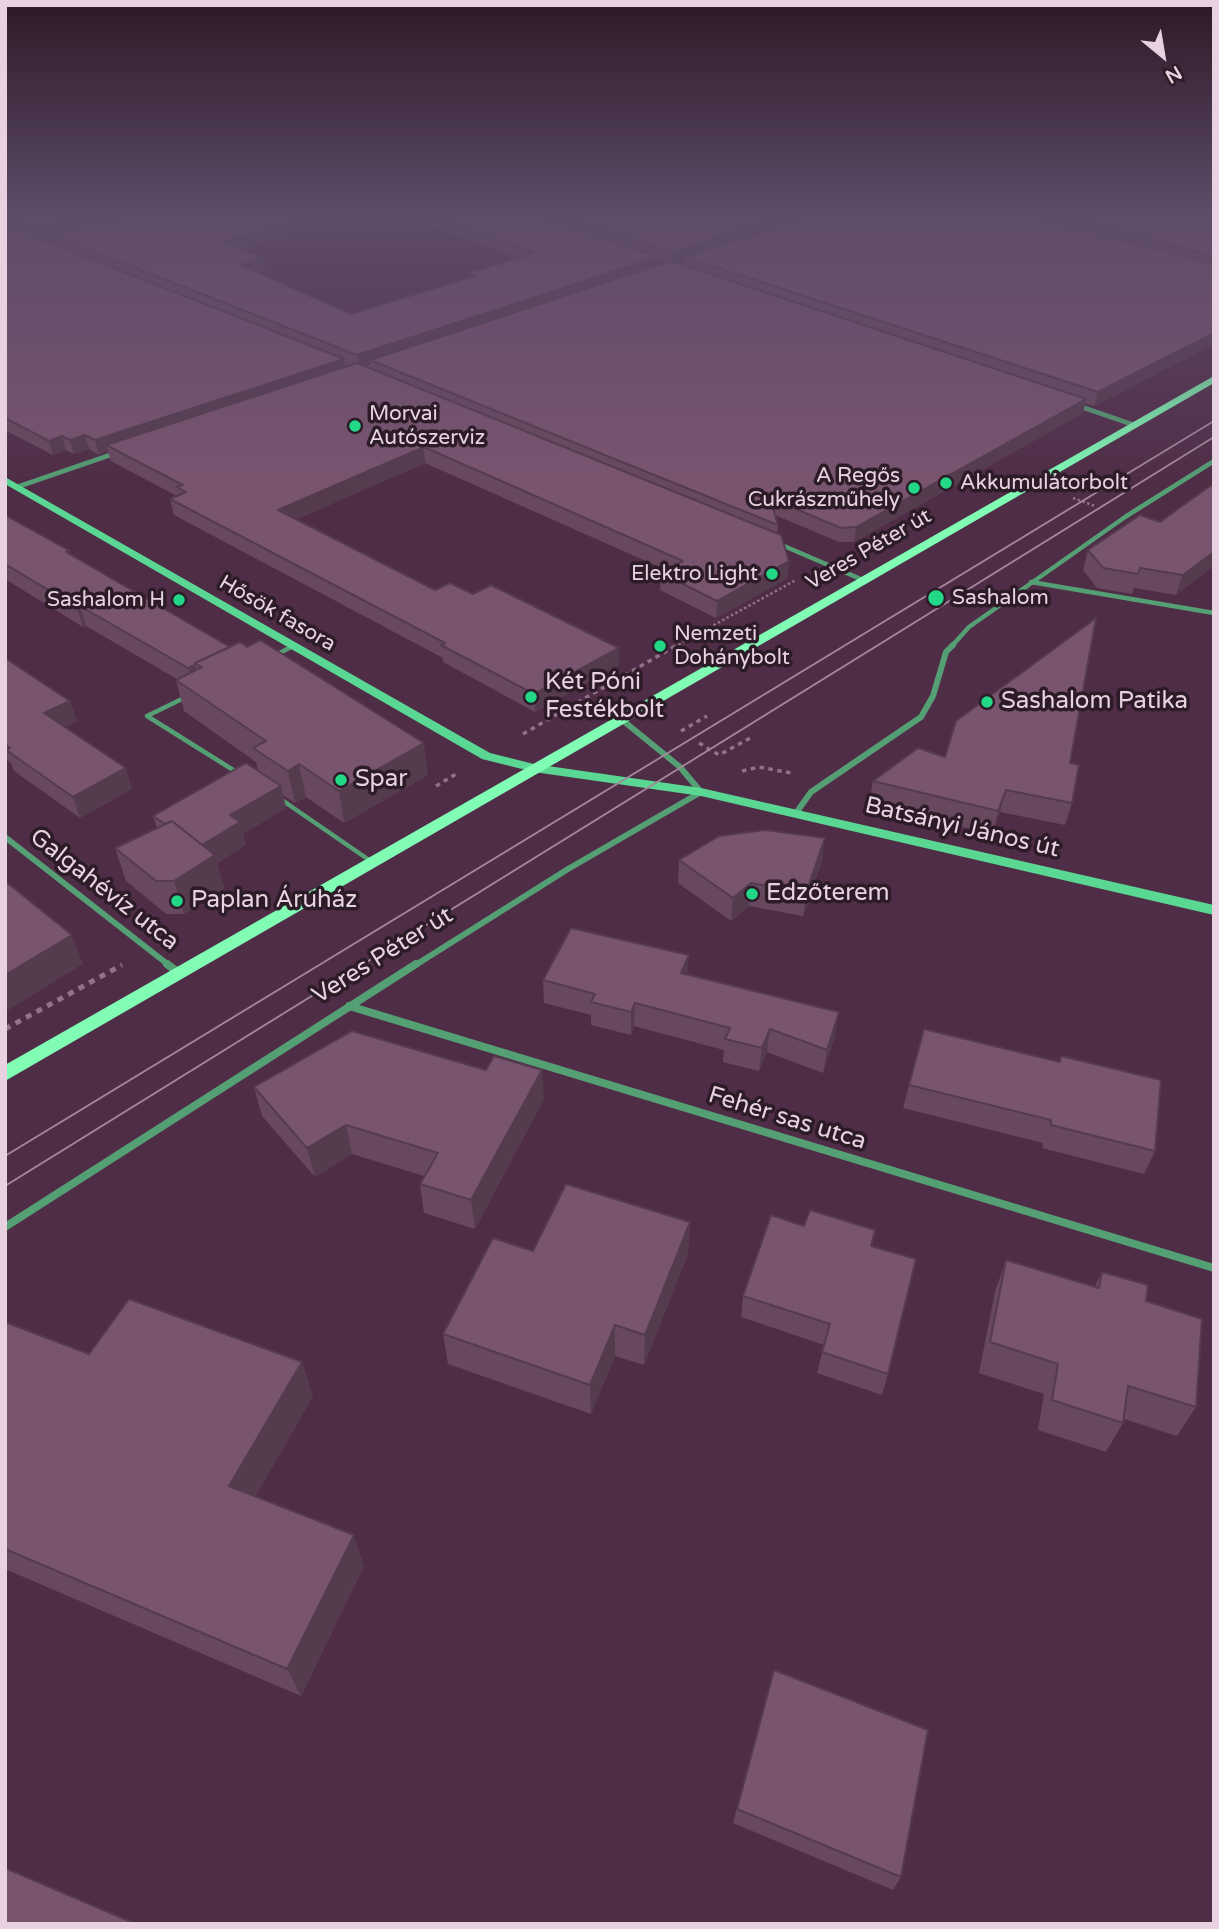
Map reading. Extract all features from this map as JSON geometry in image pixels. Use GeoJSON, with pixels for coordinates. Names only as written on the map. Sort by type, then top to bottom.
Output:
{"type":"FeatureCollection","features":[{"type":"Feature","properties":{"kind":"main road","name":"Veres Péter út"},"geometry":{"type":"LineString","coordinates":[[5,1074],[1214,379]]}},
{"type":"Feature","properties":{"kind":"street"},"geometry":{"type":"LineString","coordinates":[[1074,405],[1134,425]]}},
{"type":"Feature","properties":{"kind":"street"},"geometry":{"type":"LineString","coordinates":[[17,487],[119,452]]}},
{"type":"Feature","properties":{"kind":"street"},"geometry":{"type":"LineString","coordinates":[[796,813],[811,792],[921,718],[933,696],[946,652],[969,627],[1030,582],[1214,461]]}},
{"type":"Feature","properties":{"kind":"street","name":"Hősök fasora"},"geometry":{"type":"LineString","coordinates":[[5,480],[475,751],[534,768],[701,792]]}},
{"type":"Feature","properties":{"kind":"street"},"geometry":{"type":"LineString","coordinates":[[764,538],[863,580]]}},
{"type":"Feature","properties":{"kind":"street"},"geometry":{"type":"LineString","coordinates":[[1030,582],[1214,613]]}},
{"type":"Feature","properties":{"kind":"street"},"geometry":{"type":"LineString","coordinates":[[621,719],[680,767],[701,792]]}},
{"type":"Feature","properties":{"kind":"street","name":"Batsányi János út"},"geometry":{"type":"LineString","coordinates":[[701,792],[1214,910]]}},
{"type":"Feature","properties":{"kind":"street","name":"Veres Péter út"},"geometry":{"type":"LineString","coordinates":[[5,1227],[349,1006],[568,870],[701,792]]}},
{"type":"Feature","properties":{"kind":"street","name":"Galgahévíz utca"},"geometry":{"type":"LineString","coordinates":[[5,837],[179,974]]}},
{"type":"Feature","properties":{"kind":"street","name":"Fehér sas utca"},"geometry":{"type":"LineString","coordinates":[[349,1006],[1214,1268]]}},
{"type":"Feature","properties":{"kind":"lane"},"geometry":{"type":"LineString","coordinates":[[269,658],[293,646]]}},
{"type":"Feature","properties":{"kind":"lane"},"geometry":{"type":"LineString","coordinates":[[196,693],[147,716],[245,777]]}},
{"type":"Feature","properties":{"kind":"lane"},"geometry":{"type":"LineString","coordinates":[[278,797],[372,862]]}},
{"type":"Feature","properties":{"kind":"path"},"geometry":{"type":"LineString","coordinates":[[707,716],[680,732],[719,755],[754,736]]}},
{"type":"Feature","properties":{"kind":"building"},"geometry":{"type":"Polygon","coordinates":[[[5,306],[210,306],[344,359],[95,440],[85,435],[70,440],[62,436],[49,441],[5,418],[5,306]]]}},
{"type":"Feature","properties":{"kind":"building"},"geometry":{"type":"Polygon","coordinates":[[[233,306],[333,306],[351,314],[377,306],[507,306],[357,355],[233,306]]]}},
{"type":"Feature","properties":{"kind":"building"},"geometry":{"type":"Polygon","coordinates":[[[534,306],[806,306],[1086,399],[856,527],[841,528],[770,498],[778,525],[370,360],[534,306]]]}},
{"type":"Feature","properties":{"kind":"building"},"geometry":{"type":"Polygon","coordinates":[[[835,306],[1214,306],[1214,333],[1098,392],[835,306]]]}},
{"type":"Feature","properties":{"kind":"building"},"geometry":{"type":"Polygon","coordinates":[[[357,363],[781,535],[789,561],[717,601],[661,573],[683,561],[424,447],[278,510],[435,590],[450,583],[473,594],[491,585],[619,648],[534,694],[441,645],[445,643],[170,499],[186,492],[177,487],[183,485],[106,445],[357,363]]]}},
{"type":"Feature","properties":{"kind":"building"},"geometry":{"type":"Polygon","coordinates":[[[1210,486],[1214,486],[1214,552],[1183,575],[1140,568],[1138,574],[1103,568],[1088,550],[1140,515],[1160,522],[1210,486]]]}},
{"type":"Feature","properties":{"kind":"building"},"geometry":{"type":"Polygon","coordinates":[[[5,515],[230,647],[188,668],[80,606],[77,607],[5,564],[5,515]]]}},
{"type":"Feature","properties":{"kind":"building"},"geometry":{"type":"Polygon","coordinates":[[[1096,618],[1070,763],[1079,765],[1072,803],[1006,790],[998,811],[873,781],[918,748],[945,757],[956,721],[1096,618]]]}},
{"type":"Feature","properties":{"kind":"building"},"geometry":{"type":"Polygon","coordinates":[[[260,640],[424,743],[339,791],[299,764],[288,771],[253,748],[266,741],[176,680],[202,667],[195,663],[240,642],[247,647],[260,640]]]}},
{"type":"Feature","properties":{"kind":"building"},"geometry":{"type":"Polygon","coordinates":[[[5,658],[70,701],[44,713],[126,768],[73,797],[6,750],[10,748],[5,744],[5,658]]]}},
{"type":"Feature","properties":{"kind":"building"},"geometry":{"type":"Polygon","coordinates":[[[246,763],[281,786],[230,815],[240,822],[202,845],[172,821],[165,824],[153,816],[246,763]]]}},
{"type":"Feature","properties":{"kind":"building"},"geometry":{"type":"Polygon","coordinates":[[[172,821],[215,855],[174,881],[156,881],[115,848],[172,821]]]}},
{"type":"Feature","properties":{"kind":"building"},"geometry":{"type":"Polygon","coordinates":[[[765,830],[825,838],[806,893],[751,883],[733,898],[679,860],[719,836],[765,830]]]}},
{"type":"Feature","properties":{"kind":"building"},"geometry":{"type":"Polygon","coordinates":[[[5,881],[72,935],[5,975],[5,881]]]}},
{"type":"Feature","properties":{"kind":"building"},"geometry":{"type":"Polygon","coordinates":[[[571,928],[689,955],[681,973],[839,1012],[827,1050],[770,1029],[762,1048],[725,1039],[730,1028],[635,1003],[631,1012],[591,1002],[595,994],[543,980],[571,928]]]}},
{"type":"Feature","properties":{"kind":"building"},"geometry":{"type":"Polygon","coordinates":[[[924,1029],[1060,1062],[1061,1056],[1161,1080],[1155,1151],[1051,1125],[1051,1120],[909,1085],[924,1029]]]}},
{"type":"Feature","properties":{"kind":"building"},"geometry":{"type":"Polygon","coordinates":[[[352,1031],[486,1070],[494,1056],[542,1070],[471,1200],[420,1184],[438,1153],[346,1125],[307,1148],[254,1087],[352,1031]]]}},
{"type":"Feature","properties":{"kind":"building"},"geometry":{"type":"Polygon","coordinates":[[[566,1184],[690,1222],[645,1335],[615,1325],[590,1385],[443,1334],[493,1238],[533,1251],[566,1184]]]}},
{"type":"Feature","properties":{"kind":"building"},"geometry":{"type":"Polygon","coordinates":[[[810,1210],[875,1230],[871,1246],[916,1259],[888,1374],[822,1352],[830,1324],[743,1296],[771,1215],[804,1226],[810,1210]]]}},
{"type":"Feature","properties":{"kind":"building"},"geometry":{"type":"Polygon","coordinates":[[[1006,1260],[1099,1288],[1102,1272],[1148,1285],[1146,1301],[1202,1319],[1196,1407],[1128,1386],[1123,1423],[1052,1400],[1058,1364],[990,1342],[1006,1260]]]}},
{"type":"Feature","properties":{"kind":"building"},"geometry":{"type":"Polygon","coordinates":[[[129,1299],[302,1362],[229,1486],[354,1535],[287,1669],[5,1549],[5,1322],[89,1354],[129,1299]]]}},
{"type":"Feature","properties":{"kind":"building"},"geometry":{"type":"Polygon","coordinates":[[[774,1670],[928,1730],[901,1877],[737,1809],[774,1670]]]}},
{"type":"Feature","properties":{"kind":"building"},"geometry":{"type":"Polygon","coordinates":[[[5,1868],[136,1924],[5,1924],[5,1868]]]}},
{"type":"Feature","properties":{"kind":"tram line"},"geometry":{"type":"LineString","coordinates":[[5,1156],[1214,421]]}},
{"type":"Feature","properties":{"kind":"tram line"},"geometry":{"type":"LineString","coordinates":[[5,1186],[1214,437]]}},
{"type":"Feature","properties":{"kind":"place","name":"Morvai Autószerviz"},"geometry":{"type":"Point","coordinates":[355,426]}},
{"type":"Feature","properties":{"kind":"place","name":"Akkumulátorbolt"},"geometry":{"type":"Point","coordinates":[946,483]}},
{"type":"Feature","properties":{"kind":"place","name":"A Regős Cukrászműhely"},"geometry":{"type":"Point","coordinates":[914,488]}},
{"type":"Feature","properties":{"kind":"place","name":"Elektro Light"},"geometry":{"type":"Point","coordinates":[772,574]}},
{"type":"Feature","properties":{"kind":"place","name":"Sashalom"},"geometry":{"type":"Point","coordinates":[936,598]}},
{"type":"Feature","properties":{"kind":"place","name":"Sashalom H"},"geometry":{"type":"Point","coordinates":[179,600]}},
{"type":"Feature","properties":{"kind":"place","name":"Nemzeti Dohánybolt"},"geometry":{"type":"Point","coordinates":[660,646]}},
{"type":"Feature","properties":{"kind":"place","name":"Két Póni Festékbolt"},"geometry":{"type":"Point","coordinates":[531,697]}},
{"type":"Feature","properties":{"kind":"place","name":"Sashalom Patika"},"geometry":{"type":"Point","coordinates":[987,702]}},
{"type":"Feature","properties":{"kind":"place","name":"Spar"},"geometry":{"type":"Point","coordinates":[341,780]}},
{"type":"Feature","properties":{"kind":"place","name":"Edzőterem"},"geometry":{"type":"Point","coordinates":[752,894]}},
{"type":"Feature","properties":{"kind":"place","name":"Paplan Áruház"},"geometry":{"type":"Point","coordinates":[177,901]}}]}
